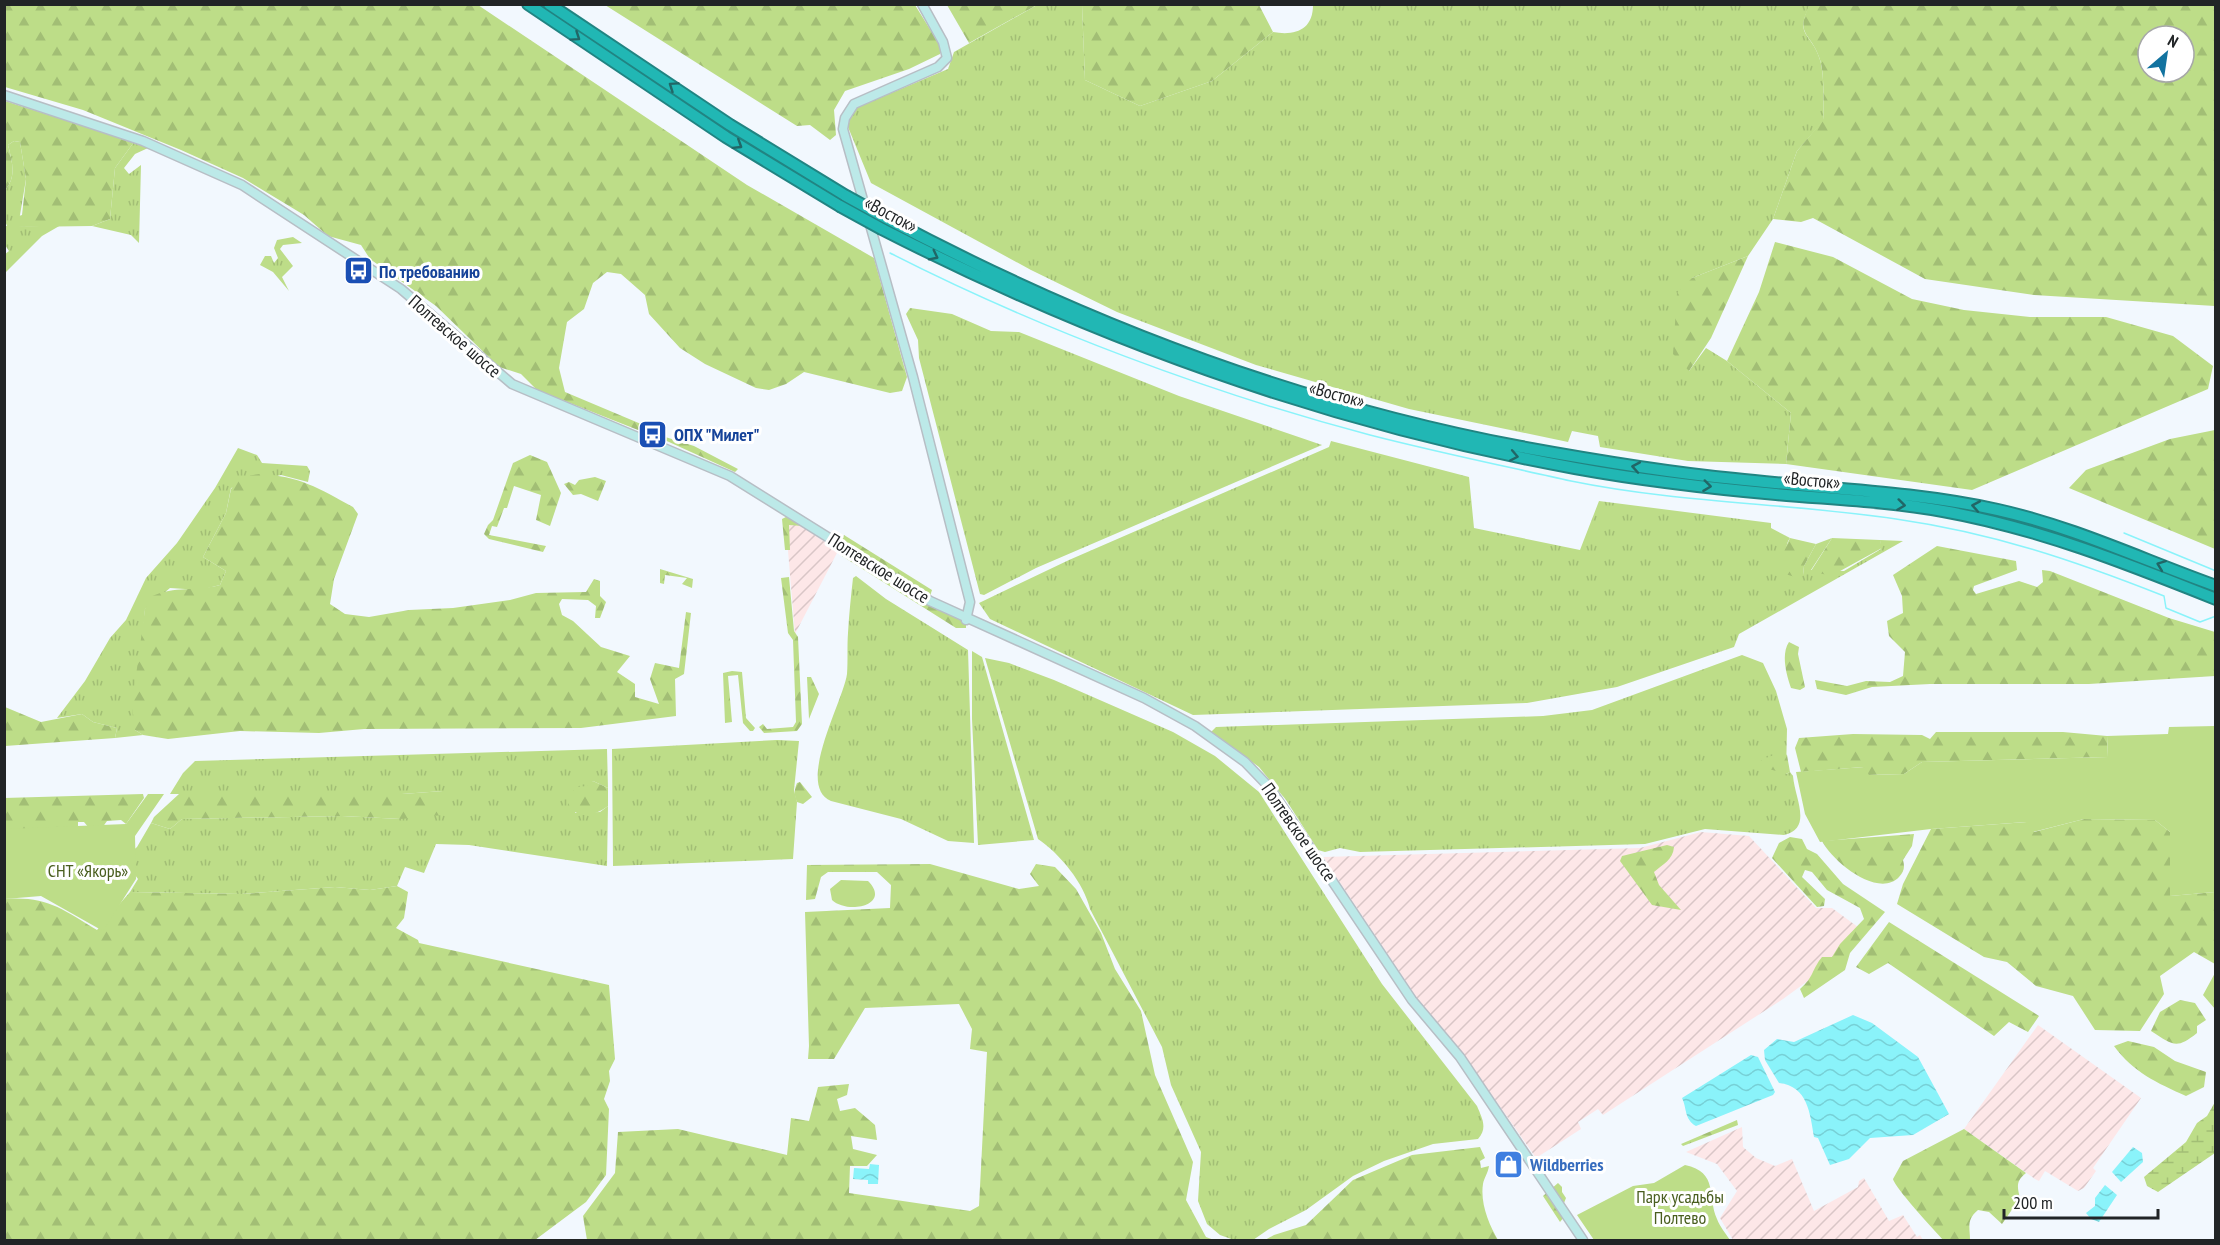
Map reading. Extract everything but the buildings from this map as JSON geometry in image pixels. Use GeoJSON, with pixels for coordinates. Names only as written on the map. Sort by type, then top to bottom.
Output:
{"type":"FeatureCollection","features":[{"type":"Feature","properties":{"kind":"highway","name":"«Восток»"},"geometry":{"type":"LineString","coordinates":[[528,4],[726,137],[843,201],[886,218],[1046,297],[1135,334],[1268,382],[1396,419],[1520,447],[1651,469],[1881,492],[1996,510],[2049,523],[2216,586]]}},
{"type":"Feature","properties":{"kind":"highway","name":"«Восток»"},"geometry":{"type":"LineString","coordinates":[[549,4],[882,229],[954,266],[1089,326],[1295,400],[1443,440],[1577,468],[1736,490],[1905,506],[1972,517],[2088,549],[2216,599]]}},
{"type":"Feature","properties":{"kind":"street"},"geometry":{"type":"LineString","coordinates":[[922,4],[944,42],[947,58],[938,67],[854,104],[844,118],[843,129],[913,377],[970,602],[966,620]]}},
{"type":"Feature","properties":{"kind":"street","name":"Полтевское шоссе"},"geometry":{"type":"LineString","coordinates":[[4,96],[143,141],[242,184],[401,289],[488,366],[512,384],[730,476],[904,586],[966,620],[1144,699],[1202,731],[1255,771],[1313,850],[1412,1000],[1460,1057],[1583,1240]]}},
{"type":"Feature","properties":{"kind":"shaded area"},"geometry":{"type":"Polygon","coordinates":[[[785,515],[838,551],[795,634],[785,515]]]}},
{"type":"Feature","properties":{"kind":"shaded area"},"geometry":{"type":"Polygon","coordinates":[[[1701,832],[1749,836],[1816,908],[1832,908],[1866,933],[1853,948],[1783,999],[1603,1115],[1598,1109],[1578,1122],[1581,1129],[1536,1158],[1459,1048],[1423,1007],[1323,857],[1640,848],[1701,832]]]}},
{"type":"Feature","properties":{"kind":"shaded area"},"geometry":{"type":"Polygon","coordinates":[[[2038,1025],[2141,1098],[2093,1168],[2096,1171],[2084,1188],[2078,1191],[2045,1171],[2039,1181],[2035,1179],[1964,1129],[2038,1025]]]}},
{"type":"Feature","properties":{"kind":"shaded area"},"geometry":{"type":"Polygon","coordinates":[[[1742,1127],[1743,1147],[1756,1158],[1775,1166],[1792,1159],[1814,1211],[1858,1187],[1859,1181],[1864,1178],[1889,1221],[1903,1215],[1917,1237],[1920,1235],[1923,1240],[1733,1240],[1720,1218],[1737,1191],[1717,1164],[1686,1152],[1742,1127]]]}},
{"type":"Feature","properties":{"kind":"green space"},"geometry":{"type":"Polygon","coordinates":[[[1810,4],[2215,5],[2215,306],[2034,295],[1925,279],[1813,218],[1801,222],[1773,219],[1797,151],[1824,119],[1821,63],[1806,33],[1804,22],[1810,4]]]}},
{"type":"Feature","properties":{"kind":"green space"},"geometry":{"type":"Polygon","coordinates":[[[4,5],[478,5],[747,185],[874,258],[907,377],[902,391],[890,393],[804,372],[786,384],[769,390],[756,388],[705,364],[680,348],[649,314],[645,295],[621,274],[607,272],[593,283],[584,309],[567,322],[559,368],[565,392],[641,424],[642,429],[638,430],[537,390],[521,374],[499,367],[436,306],[370,259],[361,245],[328,236],[304,215],[243,178],[181,150],[83,110],[5,87],[4,5]]]}},
{"type":"Feature","properties":{"kind":"green space"},"geometry":{"type":"Polygon","coordinates":[[[605,5],[915,5],[941,47],[940,54],[909,69],[845,91],[834,110],[836,135],[830,140],[810,125],[797,126],[605,5]]]}},
{"type":"Feature","properties":{"kind":"green space"},"geometry":{"type":"Polygon","coordinates":[[[947,5],[1037,5],[969,43],[947,5]]]}},
{"type":"Feature","properties":{"kind":"green space"},"geometry":{"type":"Polygon","coordinates":[[[1037,5],[1082,5],[1085,80],[1140,106],[1212,81],[1273,32],[1295,32],[1306,26],[1312,14],[1313,5],[1810,5],[1805,15],[1804,29],[1821,63],[1824,120],[1797,151],[1773,219],[1748,256],[1692,278],[1689,371],[1706,348],[1727,361],[1791,413],[1786,464],[1688,461],[1600,447],[1598,436],[1572,431],[1568,442],[1409,409],[1256,365],[1117,312],[1031,270],[871,183],[848,127],[851,115],[858,107],[948,69],[954,52],[1037,5]]]}},
{"type":"Feature","properties":{"kind":"green space"},"geometry":{"type":"Polygon","coordinates":[[[1082,5],[1259,5],[1273,32],[1212,81],[1140,106],[1085,80],[1082,5]]]}},
{"type":"Feature","properties":{"kind":"green space"},"geometry":{"type":"Polygon","coordinates":[[[5,101],[134,142],[115,168],[110,219],[92,226],[18,227],[13,223],[13,218],[22,215],[26,179],[20,142],[14,141],[8,145],[12,174],[5,190],[5,101]]]}},
{"type":"Feature","properties":{"kind":"green space"},"geometry":{"type":"Polygon","coordinates":[[[14,141],[20,142],[26,179],[18,227],[61,225],[42,236],[5,273],[4,255],[9,251],[5,245],[5,226],[7,226],[5,190],[12,174],[8,145],[14,141]]]}},
{"type":"Feature","properties":{"kind":"green space"},"geometry":{"type":"Polygon","coordinates":[[[134,142],[148,148],[135,154],[124,168],[129,174],[141,165],[139,243],[131,235],[92,226],[110,219],[115,168],[134,142]]]}},
{"type":"Feature","properties":{"kind":"green space"},"geometry":{"type":"Polygon","coordinates":[[[293,237],[302,243],[283,245],[280,249],[293,266],[282,277],[289,291],[273,272],[260,265],[265,256],[271,256],[274,263],[278,258],[274,248],[277,240],[293,237]]]}},
{"type":"Feature","properties":{"kind":"green space"},"geometry":{"type":"Polygon","coordinates":[[[1775,242],[1833,257],[1912,299],[1964,310],[2030,317],[2106,317],[2173,336],[2213,366],[2208,389],[1972,490],[1786,464],[1791,413],[1727,361],[1759,292],[1775,242]]]}},
{"type":"Feature","properties":{"kind":"green space"},"geometry":{"type":"Polygon","coordinates":[[[1748,256],[1711,338],[1689,371],[1673,354],[1677,293],[1692,278],[1748,256]]]}},
{"type":"Feature","properties":{"kind":"green space"},"geometry":{"type":"Polygon","coordinates":[[[910,308],[952,314],[991,331],[1019,332],[1179,396],[1322,445],[1036,568],[984,595],[980,594],[919,358],[918,340],[906,314],[910,308]]]}},
{"type":"Feature","properties":{"kind":"green space"},"geometry":{"type":"Polygon","coordinates":[[[2215,430],[2215,549],[2069,488],[2086,470],[2170,439],[2215,430]]]}},
{"type":"Feature","properties":{"kind":"green space"},"geometry":{"type":"Polygon","coordinates":[[[659,435],[694,446],[738,469],[735,472],[658,437],[659,435]]]}},
{"type":"Feature","properties":{"kind":"green space"},"geometry":{"type":"Polygon","coordinates":[[[1331,441],[1469,477],[1474,528],[1580,550],[1599,501],[1771,523],[1771,528],[1790,538],[1787,543],[1787,553],[1803,575],[1804,566],[1816,544],[1832,538],[1811,570],[1844,571],[1881,549],[1880,540],[1903,541],[1739,634],[1734,647],[1617,687],[1527,703],[1193,715],[990,619],[979,603],[1069,560],[1329,447],[1331,441]]]}},
{"type":"Feature","properties":{"kind":"green space"},"geometry":{"type":"Polygon","coordinates":[[[238,448],[257,455],[262,463],[307,466],[310,471],[308,482],[281,475],[231,488],[226,513],[203,557],[226,571],[220,585],[200,590],[170,588],[145,609],[135,730],[143,735],[115,738],[117,728],[93,722],[82,714],[57,718],[85,681],[110,638],[126,620],[146,578],[177,543],[215,488],[238,448]]]}},
{"type":"Feature","properties":{"kind":"green space"},"geometry":{"type":"Polygon","coordinates":[[[530,455],[547,462],[561,493],[550,526],[536,520],[541,495],[514,486],[507,508],[504,508],[497,527],[492,526],[489,535],[546,546],[543,552],[489,539],[484,534],[493,520],[513,463],[530,455]]]}},
{"type":"Feature","properties":{"kind":"green space"},"geometry":{"type":"Polygon","coordinates":[[[259,474],[286,477],[308,484],[353,507],[358,514],[334,579],[330,604],[345,614],[369,617],[409,610],[453,608],[510,600],[536,593],[586,592],[594,579],[600,581],[600,596],[606,602],[600,618],[595,618],[596,606],[588,600],[562,599],[559,604],[562,615],[573,621],[601,647],[630,656],[617,672],[635,684],[635,697],[659,704],[650,679],[655,663],[679,668],[686,612],[691,613],[684,674],[675,679],[676,716],[581,728],[364,729],[319,733],[240,731],[168,739],[143,735],[135,730],[132,705],[145,609],[150,597],[169,591],[220,585],[226,571],[203,557],[226,513],[231,489],[241,477],[259,474]]]}},
{"type":"Feature","properties":{"kind":"green space"},"geometry":{"type":"Polygon","coordinates":[[[595,477],[606,481],[598,501],[581,494],[573,495],[564,484],[569,482],[575,485],[579,480],[595,477]]]}},
{"type":"Feature","properties":{"kind":"green space"},"geometry":{"type":"Polygon","coordinates":[[[792,517],[803,526],[789,525],[790,550],[785,550],[782,519],[792,517]]]}},
{"type":"Feature","properties":{"kind":"green space"},"geometry":{"type":"Polygon","coordinates":[[[844,535],[932,590],[930,596],[841,539],[844,535]]]}},
{"type":"Feature","properties":{"kind":"green space"},"geometry":{"type":"Polygon","coordinates":[[[1790,538],[1816,544],[1804,566],[1803,575],[1795,577],[1782,573],[1779,562],[1790,538]]]}},
{"type":"Feature","properties":{"kind":"green space"},"geometry":{"type":"Polygon","coordinates":[[[1832,538],[1880,540],[1882,548],[1831,576],[1811,571],[1832,538]]]}},
{"type":"Feature","properties":{"kind":"green space"},"geometry":{"type":"Polygon","coordinates":[[[1937,546],[2016,561],[2017,570],[1974,586],[1973,590],[1976,594],[2019,581],[2037,587],[2043,582],[2042,570],[2050,571],[2169,618],[2215,632],[2215,676],[2089,684],[1930,684],[1872,687],[1846,695],[1817,689],[1815,680],[1847,686],[1866,681],[1890,682],[1903,676],[1905,652],[1889,636],[1887,621],[1903,613],[1902,596],[1893,575],[1937,546]]]}},
{"type":"Feature","properties":{"kind":"green space"},"geometry":{"type":"Polygon","coordinates":[[[844,550],[909,593],[966,623],[966,628],[956,628],[842,556],[844,550]]]}},
{"type":"Feature","properties":{"kind":"green space"},"geometry":{"type":"Polygon","coordinates":[[[660,569],[693,579],[692,588],[682,584],[687,578],[665,575],[664,584],[660,583],[660,569]]]}},
{"type":"Feature","properties":{"kind":"green space"},"geometry":{"type":"Polygon","coordinates":[[[856,576],[886,599],[968,650],[974,843],[948,841],[901,819],[831,801],[821,792],[818,779],[819,762],[847,674],[849,612],[853,578],[856,576]]]}},
{"type":"Feature","properties":{"kind":"green space"},"geometry":{"type":"Polygon","coordinates":[[[789,577],[794,631],[798,637],[802,724],[797,731],[764,733],[759,727],[763,724],[767,729],[793,727],[796,722],[793,640],[788,633],[781,578],[789,577]]]}},
{"type":"Feature","properties":{"kind":"green space"},"geometry":{"type":"Polygon","coordinates":[[[1789,642],[1799,647],[1798,654],[1805,687],[1800,690],[1791,688],[1787,677],[1785,652],[1789,642]]]}},
{"type":"Feature","properties":{"kind":"green space"},"geometry":{"type":"Polygon","coordinates":[[[972,651],[982,657],[1034,840],[978,845],[972,719],[972,651]]]}},
{"type":"Feature","properties":{"kind":"green space"},"geometry":{"type":"Polygon","coordinates":[[[1742,655],[1763,663],[1776,691],[1787,729],[1786,774],[1790,772],[1793,776],[1800,819],[1793,831],[1784,835],[1705,829],[1645,844],[1360,852],[1340,848],[1325,852],[1318,850],[1286,800],[1259,767],[1211,732],[1216,727],[1543,716],[1592,710],[1742,655]]]}},
{"type":"Feature","properties":{"kind":"green space"},"geometry":{"type":"Polygon","coordinates":[[[985,658],[1009,663],[1054,680],[1173,732],[1215,756],[1259,792],[1382,984],[1477,1106],[1483,1127],[1478,1139],[1433,1144],[1384,1161],[1353,1176],[1306,1210],[1253,1240],[1234,1240],[1220,1235],[1207,1224],[1198,1201],[1201,1152],[1171,1085],[1162,1047],[1090,909],[1077,879],[1063,861],[1038,839],[985,658]]]}},
{"type":"Feature","properties":{"kind":"green space"},"geometry":{"type":"Polygon","coordinates":[[[742,672],[746,718],[755,728],[753,731],[750,731],[743,723],[738,675],[728,676],[732,722],[725,723],[723,673],[742,672]]]}},
{"type":"Feature","properties":{"kind":"green space"},"geometry":{"type":"Polygon","coordinates":[[[807,677],[811,677],[819,694],[809,719],[807,677]]]}},
{"type":"Feature","properties":{"kind":"green space"},"geometry":{"type":"Polygon","coordinates":[[[5,707],[41,722],[82,714],[93,722],[117,728],[115,738],[5,746],[5,707]]]}},
{"type":"Feature","properties":{"kind":"green space"},"geometry":{"type":"Polygon","coordinates":[[[2215,726],[2215,892],[2170,896],[2170,832],[2155,820],[2084,819],[2033,832],[2026,822],[1931,829],[1820,842],[1805,814],[1796,772],[1864,767],[1869,775],[1904,774],[1922,762],[2108,757],[2107,736],[2168,734],[2169,727],[2215,726]]]}},
{"type":"Feature","properties":{"kind":"green space"},"geometry":{"type":"Polygon","coordinates":[[[1936,732],[2063,732],[2107,736],[2108,757],[1922,762],[1904,774],[1868,775],[1863,767],[1801,772],[1795,748],[1799,738],[1853,734],[1922,735],[1930,739],[1936,732]]]}},
{"type":"Feature","properties":{"kind":"green space"},"geometry":{"type":"Polygon","coordinates":[[[777,740],[799,741],[794,790],[797,802],[793,859],[613,866],[612,749],[777,740]]]}},
{"type":"Feature","properties":{"kind":"green space"},"geometry":{"type":"Polygon","coordinates":[[[607,749],[608,788],[593,781],[575,813],[600,812],[608,806],[607,866],[469,845],[436,844],[424,873],[405,867],[397,886],[370,890],[335,887],[241,894],[130,892],[138,879],[123,859],[137,847],[151,823],[170,829],[182,819],[342,816],[401,819],[443,791],[402,794],[170,794],[183,773],[195,761],[607,749]]]}},
{"type":"Feature","properties":{"kind":"green space"},"geometry":{"type":"Polygon","coordinates":[[[1782,752],[1787,755],[1790,772],[1786,774],[1756,765],[1763,759],[1782,752]]]}},
{"type":"Feature","properties":{"kind":"green space"},"geometry":{"type":"Polygon","coordinates":[[[593,781],[608,788],[608,806],[596,813],[579,814],[570,807],[567,800],[576,787],[587,786],[593,781]]]}},
{"type":"Feature","properties":{"kind":"green space"},"geometry":{"type":"Polygon","coordinates":[[[800,782],[812,797],[803,804],[797,802],[795,795],[797,783],[800,782]]]}},
{"type":"Feature","properties":{"kind":"green space"},"geometry":{"type":"Polygon","coordinates":[[[443,791],[447,796],[447,809],[443,815],[401,819],[342,816],[182,819],[170,829],[151,823],[154,817],[179,794],[402,794],[443,791]]]}},
{"type":"Feature","properties":{"kind":"green space"},"geometry":{"type":"Polygon","coordinates":[[[143,794],[144,798],[126,824],[121,820],[107,821],[102,828],[89,828],[84,822],[78,822],[78,829],[5,831],[4,798],[143,794]]]}},
{"type":"Feature","properties":{"kind":"green space","name":"СНТ «Якорь»"},"geometry":{"type":"Polygon","coordinates":[[[148,794],[164,794],[135,836],[136,879],[103,931],[41,896],[5,899],[5,829],[126,824],[148,794]]]}},
{"type":"Feature","properties":{"kind":"green space"},"geometry":{"type":"Polygon","coordinates":[[[2084,819],[2155,820],[2170,832],[2170,896],[2215,892],[2215,964],[2194,952],[2160,976],[2164,994],[2140,1031],[2095,1030],[2073,996],[2036,986],[2007,962],[1984,957],[1897,904],[1903,884],[1931,829],[2027,822],[2034,832],[2084,819]]]}},
{"type":"Feature","properties":{"kind":"green space"},"geometry":{"type":"Polygon","coordinates":[[[1914,834],[1912,846],[1903,860],[1902,873],[1890,883],[1868,881],[1856,875],[1835,858],[1822,841],[1914,834]]]}},
{"type":"Feature","properties":{"kind":"green space"},"geometry":{"type":"Polygon","coordinates":[[[1790,837],[1802,839],[1807,849],[1817,854],[1843,884],[1885,912],[1850,953],[1845,970],[1804,998],[1800,989],[1808,981],[1822,957],[1832,957],[1840,944],[1864,919],[1860,908],[1827,890],[1812,872],[1805,870],[1802,877],[1825,899],[1824,906],[1817,907],[1772,858],[1779,843],[1790,837]]]}},
{"type":"Feature","properties":{"kind":"green space"},"geometry":{"type":"Polygon","coordinates":[[[1667,845],[1674,847],[1672,855],[1654,872],[1659,885],[1681,910],[1652,905],[1620,861],[1622,856],[1667,845]]]}},
{"type":"Feature","properties":{"kind":"green space"},"geometry":{"type":"Polygon","coordinates":[[[930,864],[1019,889],[1039,886],[1030,874],[1036,864],[1055,867],[1076,889],[1101,933],[1115,969],[1141,1011],[1155,1075],[1193,1162],[1186,1200],[1206,1237],[1214,1240],[587,1240],[583,1216],[615,1173],[618,1132],[678,1129],[787,1155],[791,1118],[809,1121],[818,1087],[849,1084],[847,1095],[837,1099],[840,1111],[855,1108],[875,1125],[877,1140],[851,1136],[853,1149],[877,1155],[867,1166],[850,1166],[849,1193],[970,1211],[979,1206],[987,1052],[970,1049],[972,1029],[959,1004],[865,1008],[834,1059],[808,1059],[805,912],[890,908],[891,885],[877,872],[828,872],[821,877],[815,899],[806,900],[807,865],[930,864]]]}},
{"type":"Feature","properties":{"kind":"green space"},"geometry":{"type":"Polygon","coordinates":[[[841,880],[868,881],[874,889],[875,896],[871,902],[857,907],[839,904],[832,900],[830,889],[841,880]]]}},
{"type":"Feature","properties":{"kind":"green space"},"geometry":{"type":"Polygon","coordinates":[[[397,886],[408,892],[404,918],[396,928],[418,940],[419,943],[609,985],[615,1059],[609,1071],[610,1081],[604,1099],[609,1109],[606,1175],[586,1202],[535,1240],[5,1240],[5,899],[43,902],[64,910],[97,930],[130,892],[241,894],[335,887],[370,890],[397,886]]]}},
{"type":"Feature","properties":{"kind":"green space"},"geometry":{"type":"Polygon","coordinates":[[[1889,922],[2039,1016],[2028,1032],[2009,1022],[1994,1036],[1888,963],[1869,974],[1856,967],[1889,922]]]}},
{"type":"Feature","properties":{"kind":"green space"},"geometry":{"type":"Polygon","coordinates":[[[2215,973],[2215,1009],[2203,995],[2215,973]]]}},
{"type":"Feature","properties":{"kind":"green space"},"geometry":{"type":"Polygon","coordinates":[[[2180,1000],[2195,1003],[2206,1020],[2197,1026],[2197,1033],[2184,1042],[2174,1044],[2151,1031],[2160,1012],[2180,1000]]]}},
{"type":"Feature","properties":{"kind":"green space"},"geometry":{"type":"Polygon","coordinates":[[[2128,1041],[2154,1047],[2175,1061],[2206,1072],[2204,1087],[2186,1096],[2146,1076],[2129,1063],[2114,1046],[2128,1041]]]}},
{"type":"Feature","properties":{"kind":"green space"},"geometry":{"type":"Polygon","coordinates":[[[2215,1102],[2215,1153],[2158,1192],[2147,1186],[2144,1177],[2186,1142],[2197,1123],[2207,1116],[2215,1102]]]}},
{"type":"Feature","properties":{"kind":"green space"},"geometry":{"type":"Polygon","coordinates":[[[1737,1120],[1738,1125],[1683,1146],[1681,1144],[1737,1120]]]}},
{"type":"Feature","properties":{"kind":"green space"},"geometry":{"type":"Polygon","coordinates":[[[1964,1129],[2026,1173],[2018,1184],[2020,1198],[2002,1224],[1989,1212],[1978,1210],[1970,1220],[1970,1240],[1943,1240],[1907,1199],[1893,1179],[1903,1161],[1964,1129]]]}},
{"type":"Feature","properties":{"kind":"green space"},"geometry":{"type":"Polygon","coordinates":[[[1480,1147],[1485,1158],[1480,1161],[1481,1168],[1489,1166],[1482,1191],[1484,1206],[1498,1240],[1265,1240],[1306,1225],[1353,1180],[1412,1155],[1480,1147]]]}},
{"type":"Feature","properties":{"kind":"green space","name":"Парк усадьбы Полтево"},"geometry":{"type":"Polygon","coordinates":[[[1685,1165],[1696,1168],[1707,1179],[1717,1219],[1730,1240],[1594,1240],[1577,1215],[1633,1186],[1654,1183],[1685,1165]]]}},
{"type":"Feature","properties":{"kind":"green space"},"geometry":{"type":"Polygon","coordinates":[[[1558,1183],[1566,1198],[1561,1204],[1564,1217],[1560,1222],[1543,1196],[1558,1183]]]}},
{"type":"Feature","properties":{"kind":"water"},"geometry":{"type":"Polygon","coordinates":[[[1853,1015],[1872,1023],[1918,1057],[1949,1114],[1913,1135],[1870,1138],[1849,1159],[1830,1165],[1818,1138],[1814,1137],[1809,1111],[1802,1095],[1789,1085],[1779,1083],[1765,1060],[1764,1050],[1777,1039],[1794,1042],[1853,1015]]]}},
{"type":"Feature","properties":{"kind":"water"},"geometry":{"type":"Polygon","coordinates":[[[1751,1055],[1758,1057],[1775,1092],[1773,1095],[1696,1126],[1692,1123],[1682,1098],[1751,1055]]]}},
{"type":"Feature","properties":{"kind":"water"},"geometry":{"type":"Polygon","coordinates":[[[2133,1147],[2142,1153],[2143,1162],[2121,1182],[2112,1172],[2133,1147]]]}},
{"type":"Feature","properties":{"kind":"water"},"geometry":{"type":"Polygon","coordinates":[[[870,1164],[879,1165],[878,1184],[868,1184],[868,1180],[853,1179],[854,1168],[869,1169],[870,1164]]]}},
{"type":"Feature","properties":{"kind":"water"},"geometry":{"type":"Polygon","coordinates":[[[2105,1185],[2117,1195],[2099,1222],[2091,1219],[2086,1213],[2095,1206],[2095,1198],[2105,1185]]]}},
{"type":"Feature","properties":{"kind":"waterway"},"geometry":{"type":"LineString","coordinates":[[890,253],[1005,307],[1125,356],[1248,399],[1370,435],[1611,488],[1896,519],[1966,532],[2032,549],[2164,596],[2166,608],[2200,622],[2216,616]]}},
{"type":"Feature","properties":{"kind":"waterway"},"geometry":{"type":"LineString","coordinates":[[2124,533],[2216,571]]}},
{"type":"Feature","properties":{"kind":"place","name":"По требованию"},"geometry":{"type":"Point","coordinates":[358,271]}},
{"type":"Feature","properties":{"kind":"place","name":"ОПХ \"Милет\""},"geometry":{"type":"Point","coordinates":[653,434]}},
{"type":"Feature","properties":{"kind":"place","name":"Wildberries"},"geometry":{"type":"Point","coordinates":[1509,1164]}}]}
